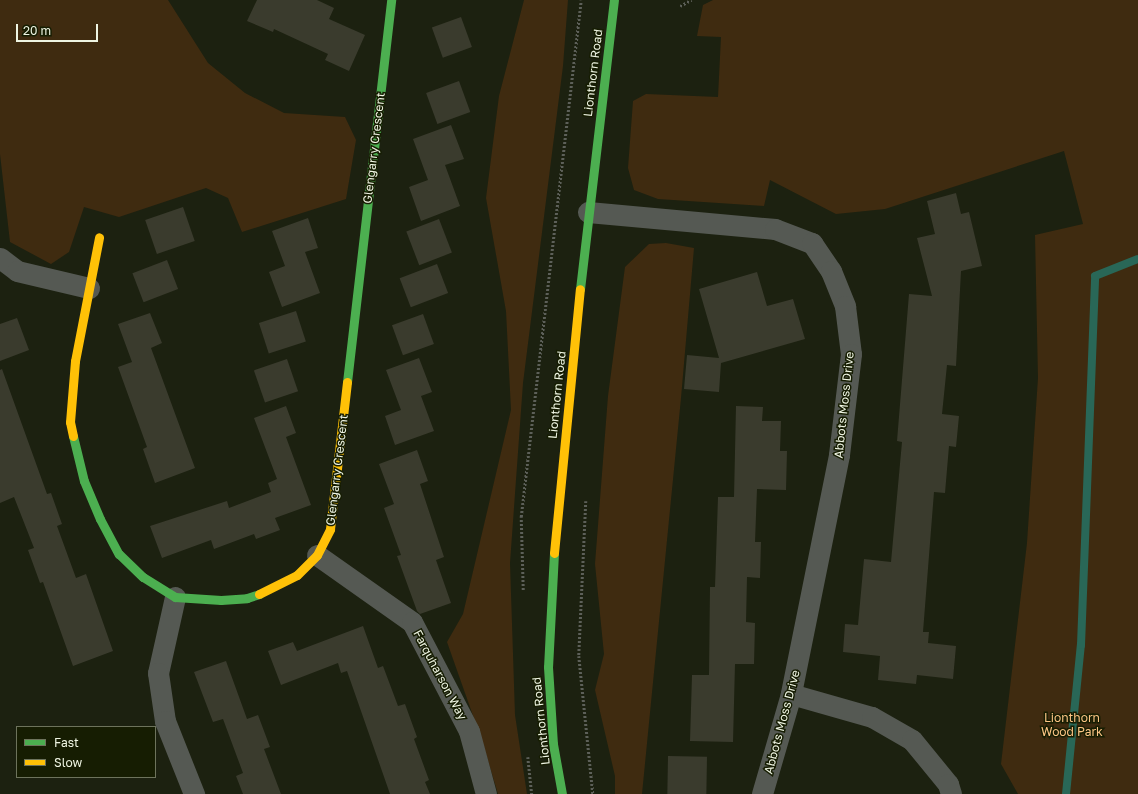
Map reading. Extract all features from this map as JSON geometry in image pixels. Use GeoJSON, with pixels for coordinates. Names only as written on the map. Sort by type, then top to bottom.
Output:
{"type":"FeatureCollection","features":[{"type":"Feature","properties":{"kind":"street","name":"Glengarry Crescent"},"geometry":{"type":"LineString","coordinates":[[99,237],[75,361],[70,422],[84,481],[100,519],[119,554],[143,577],[175,597],[221,600],[247,598],[275,588],[297,574],[317,555],[330,529],[391,0]]}},
{"type":"Feature","properties":{"kind":"street","name":"Lionthorn Road"},"geometry":{"type":"LineString","coordinates":[[562,794],[553,744],[548,667],[550,590],[588,212],[614,0]]}},
{"type":"Feature","properties":{"kind":"street","name":"Abbots Moss Drive"},"geometry":{"type":"LineString","coordinates":[[588,212],[775,229],[812,243],[832,271],[845,306],[851,354],[839,455],[791,694],[762,794]]}},
{"type":"Feature","properties":{"kind":"street"},"geometry":{"type":"LineString","coordinates":[[0,258],[16,271],[89,288]]}},
{"type":"Feature","properties":{"kind":"street","name":"Farquharson Way"},"geometry":{"type":"LineString","coordinates":[[317,555],[412,622],[470,731],[486,794]]}},
{"type":"Feature","properties":{"kind":"street"},"geometry":{"type":"LineString","coordinates":[[175,597],[158,673],[165,721],[194,794]]}},
{"type":"Feature","properties":{"kind":"street"},"geometry":{"type":"LineString","coordinates":[[791,694],[872,716],[912,740],[948,784],[951,794]]}},
{"type":"Feature","properties":{"kind":"path"},"geometry":{"type":"LineString","coordinates":[[523,597],[521,517],[581,0]]}},
{"type":"Feature","properties":{"kind":"path"},"geometry":{"type":"LineString","coordinates":[[680,6],[691,0]]}},
{"type":"Feature","properties":{"kind":"path"},"geometry":{"type":"LineString","coordinates":[[587,495],[579,656],[592,794]]}},
{"type":"Feature","properties":{"kind":"path"},"geometry":{"type":"LineString","coordinates":[[528,748],[532,794]]}},
{"type":"Feature","properties":{"kind":"green space"},"geometry":{"type":"Polygon","coordinates":[[[0,0],[168,0],[208,63],[245,93],[284,113],[345,117],[356,140],[346,199],[242,232],[228,198],[206,188],[119,217],[84,207],[69,252],[51,264],[10,242],[0,154],[0,0]]]}},
{"type":"Feature","properties":{"kind":"green space"},"geometry":{"type":"Polygon","coordinates":[[[524,0],[568,0],[563,66],[523,383],[510,563],[515,715],[527,794],[498,794],[483,744],[447,642],[463,614],[511,410],[506,311],[486,198],[499,96],[524,0]]]}},
{"type":"Feature","properties":{"kind":"green space","name":"Lionthorn Wood Park"},"geometry":{"type":"Polygon","coordinates":[[[713,0],[1138,0],[1138,794],[1018,794],[1001,764],[1027,543],[1038,378],[1035,235],[1083,224],[1064,151],[885,209],[836,214],[770,180],[764,206],[658,199],[634,190],[628,168],[633,101],[646,94],[718,97],[721,37],[697,36],[703,5],[713,0]]]}},
{"type":"Feature","properties":{"kind":"green space"},"geometry":{"type":"Polygon","coordinates":[[[666,243],[694,248],[681,398],[642,794],[615,794],[615,776],[595,690],[604,654],[595,564],[608,396],[625,267],[649,244],[666,243]]]}},
{"type":"Feature","properties":{"kind":"building"},"geometry":{"type":"Polygon","coordinates":[[[257,0],[317,0],[334,8],[329,19],[365,35],[349,71],[325,60],[328,54],[274,29],[273,32],[247,21],[257,0]]]}},
{"type":"Feature","properties":{"kind":"building"},"geometry":{"type":"Polygon","coordinates":[[[461,17],[472,47],[443,58],[432,28],[461,17]]]}},
{"type":"Feature","properties":{"kind":"building"},"geometry":{"type":"Polygon","coordinates":[[[459,81],[470,112],[437,124],[426,93],[459,81]]]}},
{"type":"Feature","properties":{"kind":"building"},"geometry":{"type":"Polygon","coordinates":[[[451,125],[464,159],[445,165],[460,206],[421,221],[409,187],[428,180],[413,139],[451,125]]]}},
{"type":"Feature","properties":{"kind":"building"},"geometry":{"type":"Polygon","coordinates":[[[956,193],[961,214],[969,212],[982,266],[961,271],[956,366],[947,365],[942,414],[959,416],[956,447],[949,446],[945,493],[934,492],[923,632],[929,632],[928,643],[956,646],[953,679],[917,675],[916,684],[878,680],[880,656],[843,652],[845,624],[858,625],[864,559],[891,562],[902,442],[897,441],[909,294],[932,296],[917,238],[935,234],[927,201],[956,193]]]}},
{"type":"Feature","properties":{"kind":"building"},"geometry":{"type":"Polygon","coordinates":[[[183,207],[195,241],[157,254],[145,220],[183,207]]]}},
{"type":"Feature","properties":{"kind":"building"},"geometry":{"type":"Polygon","coordinates":[[[308,218],[318,248],[305,252],[320,293],[282,307],[269,272],[285,266],[272,231],[308,218]]]}},
{"type":"Feature","properties":{"kind":"building"},"geometry":{"type":"Polygon","coordinates":[[[439,219],[452,253],[419,265],[406,232],[439,219]]]}},
{"type":"Feature","properties":{"kind":"building"},"geometry":{"type":"Polygon","coordinates":[[[167,260],[178,289],[144,302],[132,273],[167,260]]]}},
{"type":"Feature","properties":{"kind":"building"},"geometry":{"type":"Polygon","coordinates":[[[437,264],[448,293],[411,307],[400,278],[437,264]]]}},
{"type":"Feature","properties":{"kind":"building"},"geometry":{"type":"Polygon","coordinates":[[[757,272],[767,306],[793,299],[805,339],[721,363],[719,392],[684,389],[687,355],[719,358],[699,289],[757,272]]]}},
{"type":"Feature","properties":{"kind":"building"},"geometry":{"type":"Polygon","coordinates":[[[296,311],[306,341],[269,353],[259,323],[296,311]]]}},
{"type":"Feature","properties":{"kind":"building"},"geometry":{"type":"Polygon","coordinates":[[[150,313],[162,343],[151,348],[195,468],[155,483],[143,449],[147,447],[118,367],[132,362],[118,324],[150,313]]]}},
{"type":"Feature","properties":{"kind":"building"},"geometry":{"type":"Polygon","coordinates":[[[423,314],[434,344],[403,355],[392,325],[423,314]]]}},
{"type":"Feature","properties":{"kind":"building"},"geometry":{"type":"Polygon","coordinates":[[[17,318],[29,350],[0,361],[0,324],[17,318]]]}},
{"type":"Feature","properties":{"kind":"building"},"geometry":{"type":"Polygon","coordinates":[[[419,358],[432,392],[421,396],[434,431],[395,445],[385,416],[401,410],[386,370],[419,358]]]}},
{"type":"Feature","properties":{"kind":"building"},"geometry":{"type":"Polygon","coordinates":[[[287,359],[298,391],[265,403],[254,370],[287,359]]]}},
{"type":"Feature","properties":{"kind":"building"},"geometry":{"type":"Polygon","coordinates":[[[2,369],[47,494],[51,493],[62,524],[57,526],[76,578],[86,574],[113,651],[73,666],[43,582],[40,583],[28,550],[34,548],[14,497],[0,503],[0,370],[2,369]]]}},
{"type":"Feature","properties":{"kind":"building"},"geometry":{"type":"Polygon","coordinates":[[[286,406],[296,433],[286,437],[311,505],[275,518],[280,530],[256,539],[254,534],[214,549],[211,540],[162,558],[150,526],[227,501],[229,508],[271,492],[268,483],[277,479],[254,418],[286,406]]]}},
{"type":"Feature","properties":{"kind":"building"},"geometry":{"type":"Polygon","coordinates":[[[736,406],[763,407],[762,421],[781,421],[780,451],[787,451],[786,490],[757,489],[755,542],[761,542],[760,578],[747,577],[746,622],[755,623],[754,664],[735,664],[733,742],[690,741],[692,675],[709,675],[710,587],[715,587],[718,497],[734,497],[736,406]]]}},
{"type":"Feature","properties":{"kind":"building"},"geometry":{"type":"Polygon","coordinates":[[[417,450],[428,481],[420,484],[444,557],[436,560],[451,603],[420,614],[417,611],[397,556],[401,555],[384,508],[394,504],[379,464],[417,450]]]}},
{"type":"Feature","properties":{"kind":"building"},"geometry":{"type":"Polygon","coordinates":[[[363,626],[378,668],[383,666],[398,706],[405,704],[417,737],[414,739],[429,780],[425,782],[430,794],[390,794],[347,671],[341,673],[338,663],[281,685],[268,651],[293,642],[297,651],[363,626]]]}},
{"type":"Feature","properties":{"kind":"building"},"geometry":{"type":"Polygon","coordinates":[[[226,661],[247,719],[258,715],[270,747],[264,749],[281,794],[243,794],[236,776],[243,773],[223,719],[213,722],[194,672],[226,661]]]}},
{"type":"Feature","properties":{"kind":"building"},"geometry":{"type":"Polygon","coordinates":[[[668,756],[707,757],[706,794],[667,794],[668,756]]]}},
{"type":"Feature","properties":{"kind":"waterway"},"geometry":{"type":"LineString","coordinates":[[1066,794],[1081,645],[1095,276],[1138,259]]}},
{"type":"Feature","properties":{"kind":"traffic: fast"},"geometry":{"type":"LineString","coordinates":[[347,382],[391,0]]}},
{"type":"Feature","properties":{"kind":"traffic: fast"},"geometry":{"type":"LineString","coordinates":[[580,289],[614,0]]}},
{"type":"Feature","properties":{"kind":"traffic: fast"},"geometry":{"type":"LineString","coordinates":[[73,436],[84,481],[100,519],[119,554],[143,577],[175,597],[221,600],[247,598],[259,594]]}},
{"type":"Feature","properties":{"kind":"traffic: fast"},"geometry":{"type":"LineString","coordinates":[[554,553],[548,667],[553,744],[562,794]]}},
{"type":"Feature","properties":{"kind":"traffic: slow"},"geometry":{"type":"LineString","coordinates":[[73,436],[70,422],[75,361],[99,237]]}},
{"type":"Feature","properties":{"kind":"traffic: slow"},"geometry":{"type":"LineString","coordinates":[[554,553],[580,289]]}},
{"type":"Feature","properties":{"kind":"traffic: slow"},"geometry":{"type":"LineString","coordinates":[[259,594],[297,575],[317,555],[330,529],[347,382]]}}]}
